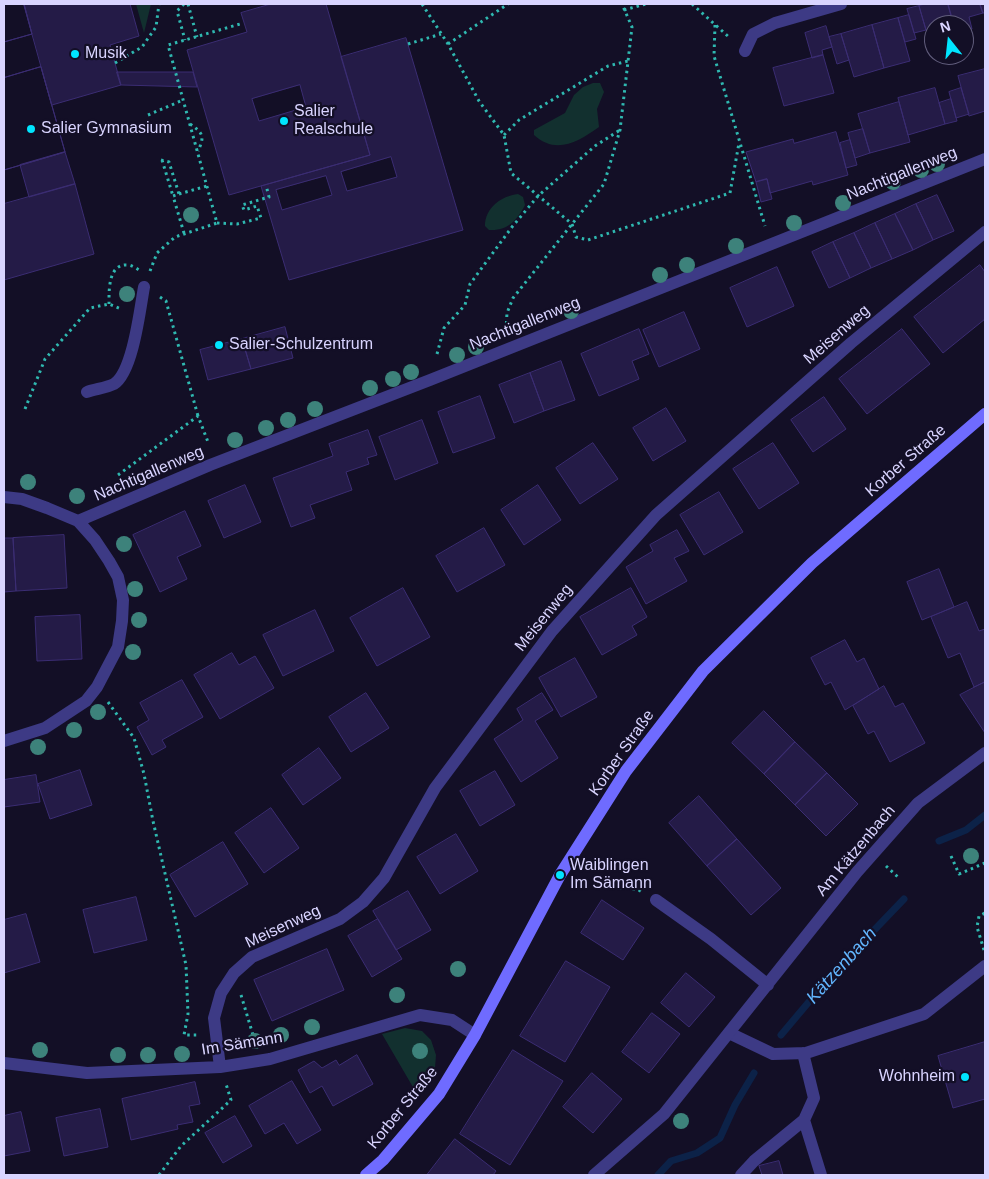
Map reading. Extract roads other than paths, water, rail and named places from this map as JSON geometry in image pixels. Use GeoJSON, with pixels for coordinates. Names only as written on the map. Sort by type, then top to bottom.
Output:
{"type":"FeatureCollection","features":[{"type":"Feature","properties":{"kind":"street"},"geometry":{"type":"LineString","coordinates":[[745,50],[753,34],[775,23],[841,4]]}},
{"type":"Feature","properties":{"kind":"street","name":"Nachtigallenweg"},"geometry":{"type":"LineString","coordinates":[[78,521],[210,465],[985,159]]}},
{"type":"Feature","properties":{"kind":"street","name":"Meisenweg"},"geometry":{"type":"LineString","coordinates":[[220,1067],[214,1018],[221,993],[234,973],[252,957],[340,919],[363,902],[384,878],[435,788],[552,631],[656,515],[851,343],[985,232]]}},
{"type":"Feature","properties":{"kind":"street"},"geometry":{"type":"LineString","coordinates":[[87,392],[115,383],[127,366],[144,287]]}},
{"type":"Feature","properties":{"kind":"street","name":"Korber Straße"},"geometry":{"type":"LineString","coordinates":[[366,1175],[383,1160],[439,1094],[475,1035],[560,875],[626,771],[703,671],[812,563],[985,414]]}},
{"type":"Feature","properties":{"kind":"street"},"geometry":{"type":"LineString","coordinates":[[4,497],[22,499],[78,521],[95,540],[109,561],[118,577],[123,600],[118,647],[97,687],[86,701],[45,728],[4,741]]}},
{"type":"Feature","properties":{"kind":"street","name":"Am Kätzenbach"},"geometry":{"type":"LineString","coordinates":[[594,1175],[664,1114],[857,872],[918,804],[985,754]]}},
{"type":"Feature","properties":{"kind":"street"},"geometry":{"type":"LineString","coordinates":[[656,900],[712,939],[768,985]]}},
{"type":"Feature","properties":{"kind":"street"},"geometry":{"type":"LineString","coordinates":[[729,1033],[773,1054],[803,1053],[924,1014],[985,966]]}},
{"type":"Feature","properties":{"kind":"street","name":"Im Sämann"},"geometry":{"type":"LineString","coordinates":[[4,1064],[87,1073],[220,1067],[270,1059],[420,1015],[452,1020],[475,1035]]}},
{"type":"Feature","properties":{"kind":"street"},"geometry":{"type":"LineString","coordinates":[[741,1175],[754,1161],[804,1120],[814,1098],[803,1053]]}},
{"type":"Feature","properties":{"kind":"street"},"geometry":{"type":"LineString","coordinates":[[804,1120],[821,1175]]}},
{"type":"Feature","properties":{"kind":"waterway","name":"Kätzenbach"},"geometry":{"type":"LineString","coordinates":[[939,841],[966,830],[985,815]]}},
{"type":"Feature","properties":{"kind":"waterway","name":"Kätzenbach"},"geometry":{"type":"LineString","coordinates":[[781,1035],[834,972],[904,899]]}},
{"type":"Feature","properties":{"kind":"waterway","name":"Kätzenbach"},"geometry":{"type":"LineString","coordinates":[[658,1175],[671,1161],[697,1153],[720,1138],[735,1105],[754,1073]]}},
{"type":"Feature","properties":{"kind":"place","name":"Musik"},"geometry":{"type":"Point","coordinates":[75,54]}},
{"type":"Feature","properties":{"kind":"place","name":"Salier Realschule"},"geometry":{"type":"Point","coordinates":[284,121]}},
{"type":"Feature","properties":{"kind":"place","name":"Salier Gymnasium"},"geometry":{"type":"Point","coordinates":[31,129]}},
{"type":"Feature","properties":{"kind":"place","name":"Salier-Schulzentrum"},"geometry":{"type":"Point","coordinates":[219,345]}},
{"type":"Feature","properties":{"kind":"place","name":"Waiblingen Im Sämann"},"geometry":{"type":"Point","coordinates":[560,875]}},
{"type":"Feature","properties":{"kind":"place","name":"Wohnheim"},"geometry":{"type":"Point","coordinates":[965,1077]}}]}
